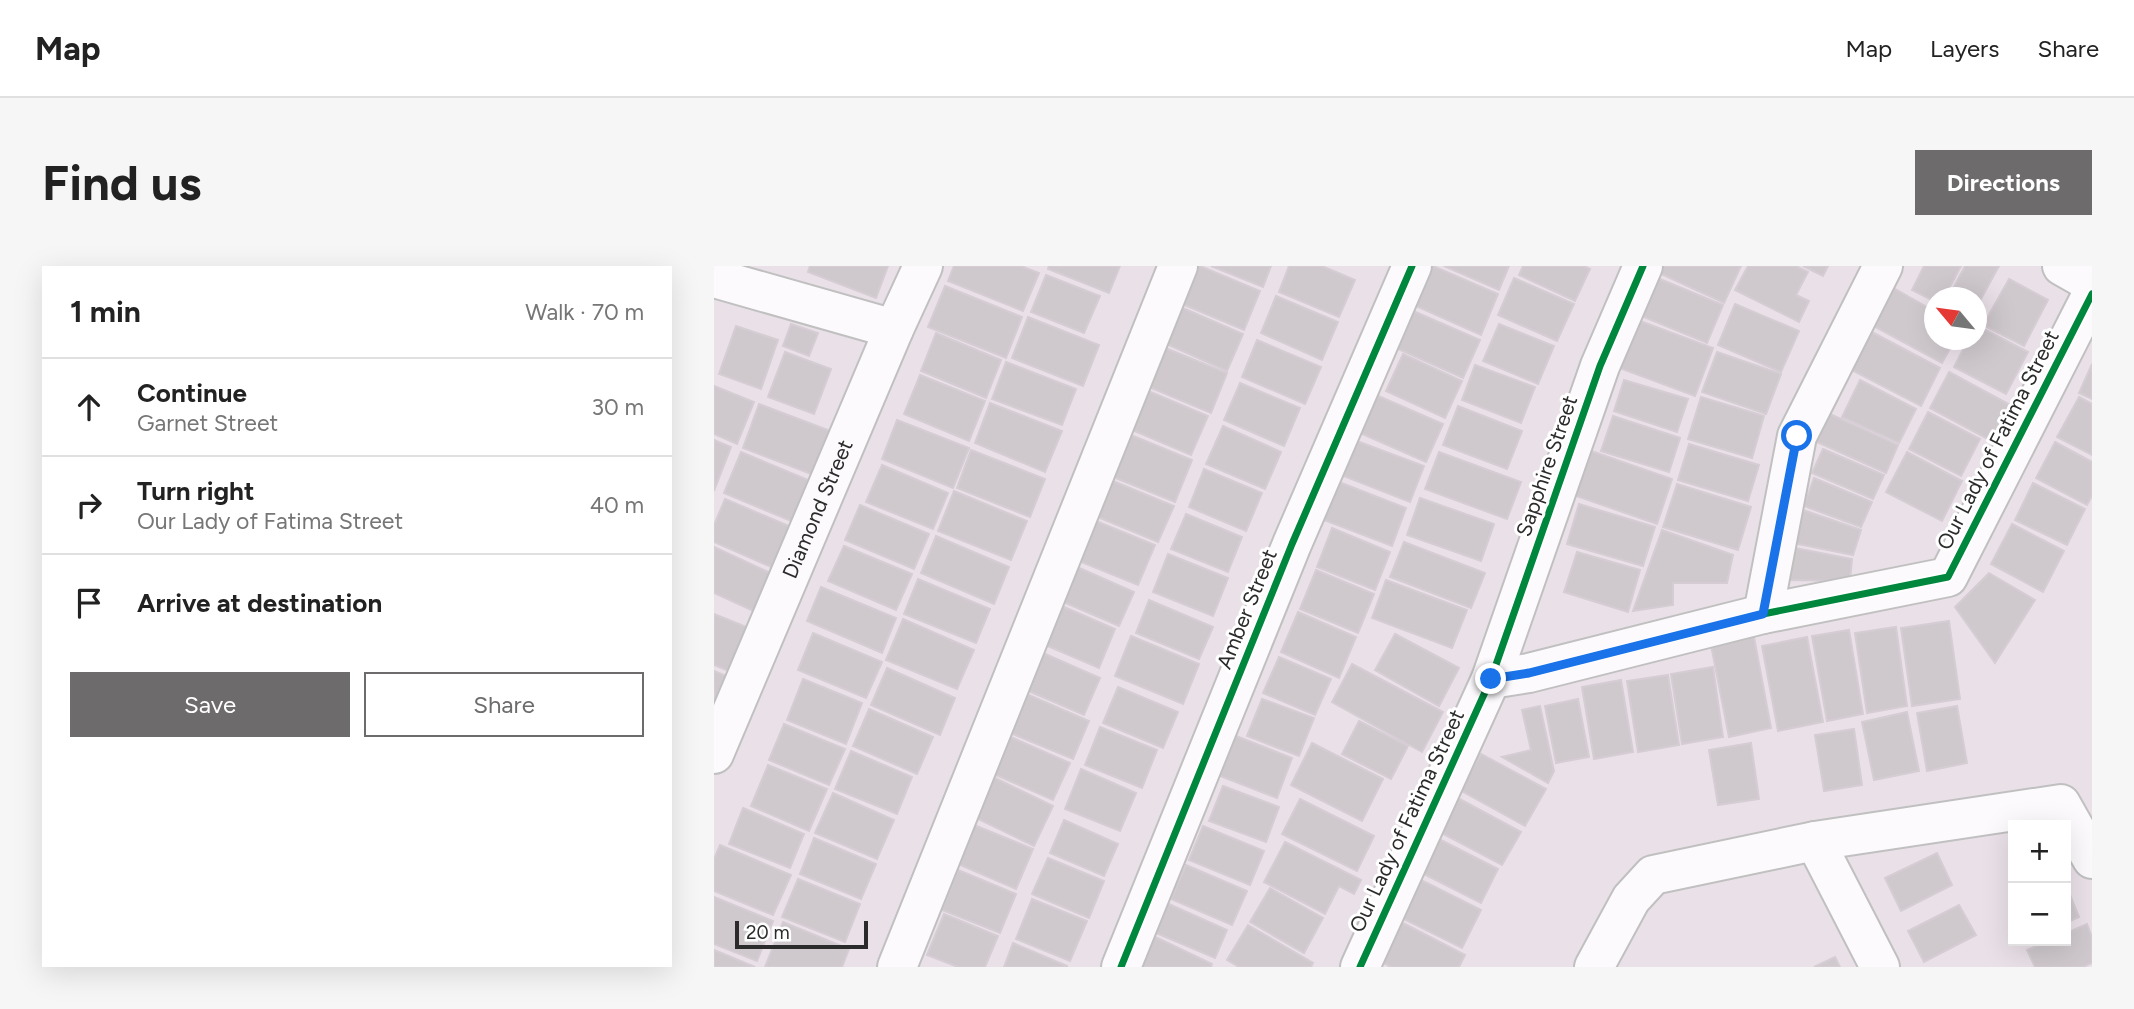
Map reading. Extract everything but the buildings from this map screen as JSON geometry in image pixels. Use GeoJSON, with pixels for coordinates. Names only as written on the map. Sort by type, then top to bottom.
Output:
{"type":"FeatureCollection","features":[{"type":"Feature","properties":{"kind":"street"},"geometry":{"type":"LineString","coordinates":[[714,272],[716,266]]}},
{"type":"Feature","properties":{"kind":"street","name":"Diamond Street"},"geometry":{"type":"LineString","coordinates":[[714,754],[923,266]]}},
{"type":"Feature","properties":{"kind":"street"},"geometry":{"type":"LineString","coordinates":[[897,967],[1178,266]]}},
{"type":"Feature","properties":{"kind":"street","name":"Amber Street"},"geometry":{"type":"LineString","coordinates":[[1121,967],[1292,544],[1412,266]]}},
{"type":"Feature","properties":{"kind":"street","name":"Sapphire Street"},"geometry":{"type":"LineString","coordinates":[[1491,679],[1600,366],[1643,266]]}},
{"type":"Feature","properties":{"kind":"street"},"geometry":{"type":"LineString","coordinates":[[1763,614],[1797,436],[1883,266]]}},
{"type":"Feature","properties":{"kind":"street"},"geometry":{"type":"LineString","coordinates":[[2062,266],[2092,283]]}},
{"type":"Feature","properties":{"kind":"street"},"geometry":{"type":"LineString","coordinates":[[714,278],[894,329]]}},
{"type":"Feature","properties":{"kind":"street","name":"Our Lady of Fatima Street"},"geometry":{"type":"LineString","coordinates":[[1360,967],[1491,679],[1529,673],[1763,614],[1948,577],[2092,294]]}},
{"type":"Feature","properties":{"kind":"street"},"geometry":{"type":"LineString","coordinates":[[1610,960],[1631,899],[1653,875],[1815,841],[2060,804],[2092,859]]}},
{"type":"Feature","properties":{"kind":"street"},"geometry":{"type":"LineString","coordinates":[[1815,841],[1880,967]]}},
{"type":"Feature","properties":{"kind":"cycle path"},"geometry":{"type":"LineString","coordinates":[[1121,967],[1292,544],[1412,266]]}},
{"type":"Feature","properties":{"kind":"cycle path"},"geometry":{"type":"LineString","coordinates":[[1360,967],[1491,679],[1600,366],[1643,266]]}},
{"type":"Feature","properties":{"kind":"cycle path"},"geometry":{"type":"LineString","coordinates":[[1491,679],[1529,673],[1763,614],[1948,577],[2092,294]]}},
{"type":"Feature","properties":{"kind":"route"},"geometry":{"type":"LineString","coordinates":[[1491,679],[1529,673],[1763,614],[1797,436]]}}]}
